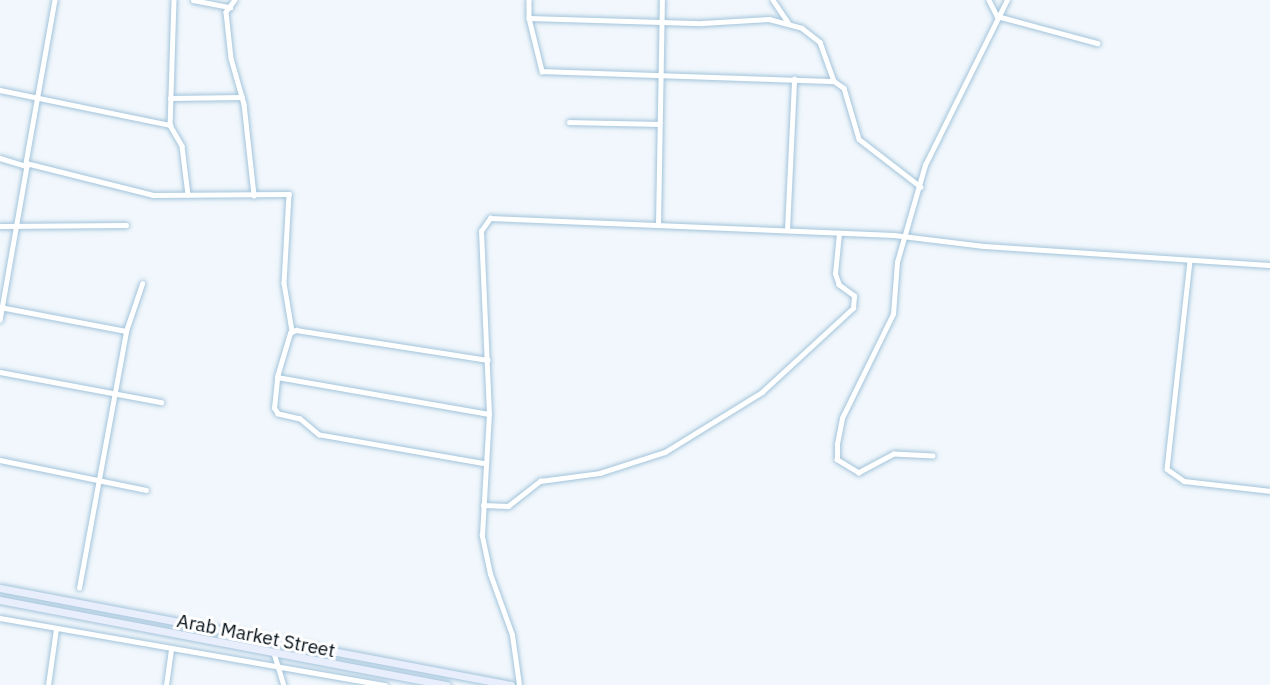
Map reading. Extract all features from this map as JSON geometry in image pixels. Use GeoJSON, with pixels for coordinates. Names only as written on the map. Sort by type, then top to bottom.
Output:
{"type":"FeatureCollection","features":[{"type":"Feature","properties":{"kind":"main road","name":"Arab Market Street"},"geometry":{"type":"LineString","coordinates":[[0,588],[511,685]]}},
{"type":"Feature","properties":{"kind":"main road"},"geometry":{"type":"LineString","coordinates":[[0,600],[443,685]]}},
{"type":"Feature","properties":{"kind":"street"},"geometry":{"type":"LineString","coordinates":[[0,320],[55,0]]}},
{"type":"Feature","properties":{"kind":"street"},"geometry":{"type":"LineString","coordinates":[[174,0],[170,125],[182,146],[188,195]]}},
{"type":"Feature","properties":{"kind":"street"},"geometry":{"type":"LineString","coordinates":[[193,0],[230,7]]}},
{"type":"Feature","properties":{"kind":"street"},"geometry":{"type":"LineString","coordinates":[[235,0],[226,12],[230,58],[242,97],[254,195]]}},
{"type":"Feature","properties":{"kind":"street"},"geometry":{"type":"LineString","coordinates":[[529,0],[529,18],[542,71],[834,80]]}},
{"type":"Feature","properties":{"kind":"street"},"geometry":{"type":"LineString","coordinates":[[658,225],[662,0]]}},
{"type":"Feature","properties":{"kind":"street"},"geometry":{"type":"LineString","coordinates":[[773,0],[789,23]]}},
{"type":"Feature","properties":{"kind":"street"},"geometry":{"type":"LineString","coordinates":[[989,0],[997,16],[1097,43]]}},
{"type":"Feature","properties":{"kind":"street"},"geometry":{"type":"LineString","coordinates":[[933,456],[894,454],[859,473],[837,460],[842,418],[893,314],[897,262],[925,166],[1007,0]]}},
{"type":"Feature","properties":{"kind":"street"},"geometry":{"type":"LineString","coordinates":[[529,18],[661,19],[714,23],[769,19],[789,23],[820,42],[834,80],[844,88],[859,139],[921,187]]}},
{"type":"Feature","properties":{"kind":"street"},"geometry":{"type":"LineString","coordinates":[[788,230],[794,79]]}},
{"type":"Feature","properties":{"kind":"street"},"geometry":{"type":"LineString","coordinates":[[0,90],[38,97],[50,103],[170,125]]}},
{"type":"Feature","properties":{"kind":"street"},"geometry":{"type":"LineString","coordinates":[[170,98],[242,97]]}},
{"type":"Feature","properties":{"kind":"street"},"geometry":{"type":"LineString","coordinates":[[569,122],[659,124]]}},
{"type":"Feature","properties":{"kind":"street"},"geometry":{"type":"LineString","coordinates":[[0,158],[153,195],[289,194],[284,283],[292,331],[277,377],[275,411],[300,419],[319,435],[486,464]]}},
{"type":"Feature","properties":{"kind":"street"},"geometry":{"type":"LineString","coordinates":[[519,685],[512,635],[485,555],[483,505],[489,414],[481,234],[487,220],[498,217],[905,236],[1189,261],[1270,265]]}},
{"type":"Feature","properties":{"kind":"street"},"geometry":{"type":"LineString","coordinates":[[0,226],[16,229],[126,225]]}},
{"type":"Feature","properties":{"kind":"street"},"geometry":{"type":"LineString","coordinates":[[483,505],[508,506],[540,481],[600,473],[665,452],[762,392],[853,309],[854,296],[839,285],[835,274],[839,233]]}},
{"type":"Feature","properties":{"kind":"street"},"geometry":{"type":"LineString","coordinates":[[1189,261],[1167,469],[1184,481],[1270,491]]}},
{"type":"Feature","properties":{"kind":"street"},"geometry":{"type":"LineString","coordinates":[[79,588],[126,331],[142,285]]}},
{"type":"Feature","properties":{"kind":"street"},"geometry":{"type":"LineString","coordinates":[[1,307],[126,331]]}},
{"type":"Feature","properties":{"kind":"street"},"geometry":{"type":"LineString","coordinates":[[292,331],[488,360]]}},
{"type":"Feature","properties":{"kind":"street"},"geometry":{"type":"LineString","coordinates":[[0,372],[161,402]]}},
{"type":"Feature","properties":{"kind":"street"},"geometry":{"type":"LineString","coordinates":[[277,377],[489,414]]}},
{"type":"Feature","properties":{"kind":"street"},"geometry":{"type":"LineString","coordinates":[[0,460],[146,490]]}},
{"type":"Feature","properties":{"kind":"street"},"geometry":{"type":"LineString","coordinates":[[0,618],[385,685]]}},
{"type":"Feature","properties":{"kind":"street"},"geometry":{"type":"LineString","coordinates":[[48,685],[56,629]]}},
{"type":"Feature","properties":{"kind":"street"},"geometry":{"type":"LineString","coordinates":[[166,685],[171,648]]}},
{"type":"Feature","properties":{"kind":"street"},"geometry":{"type":"LineString","coordinates":[[274,652],[284,685]]}}]}
